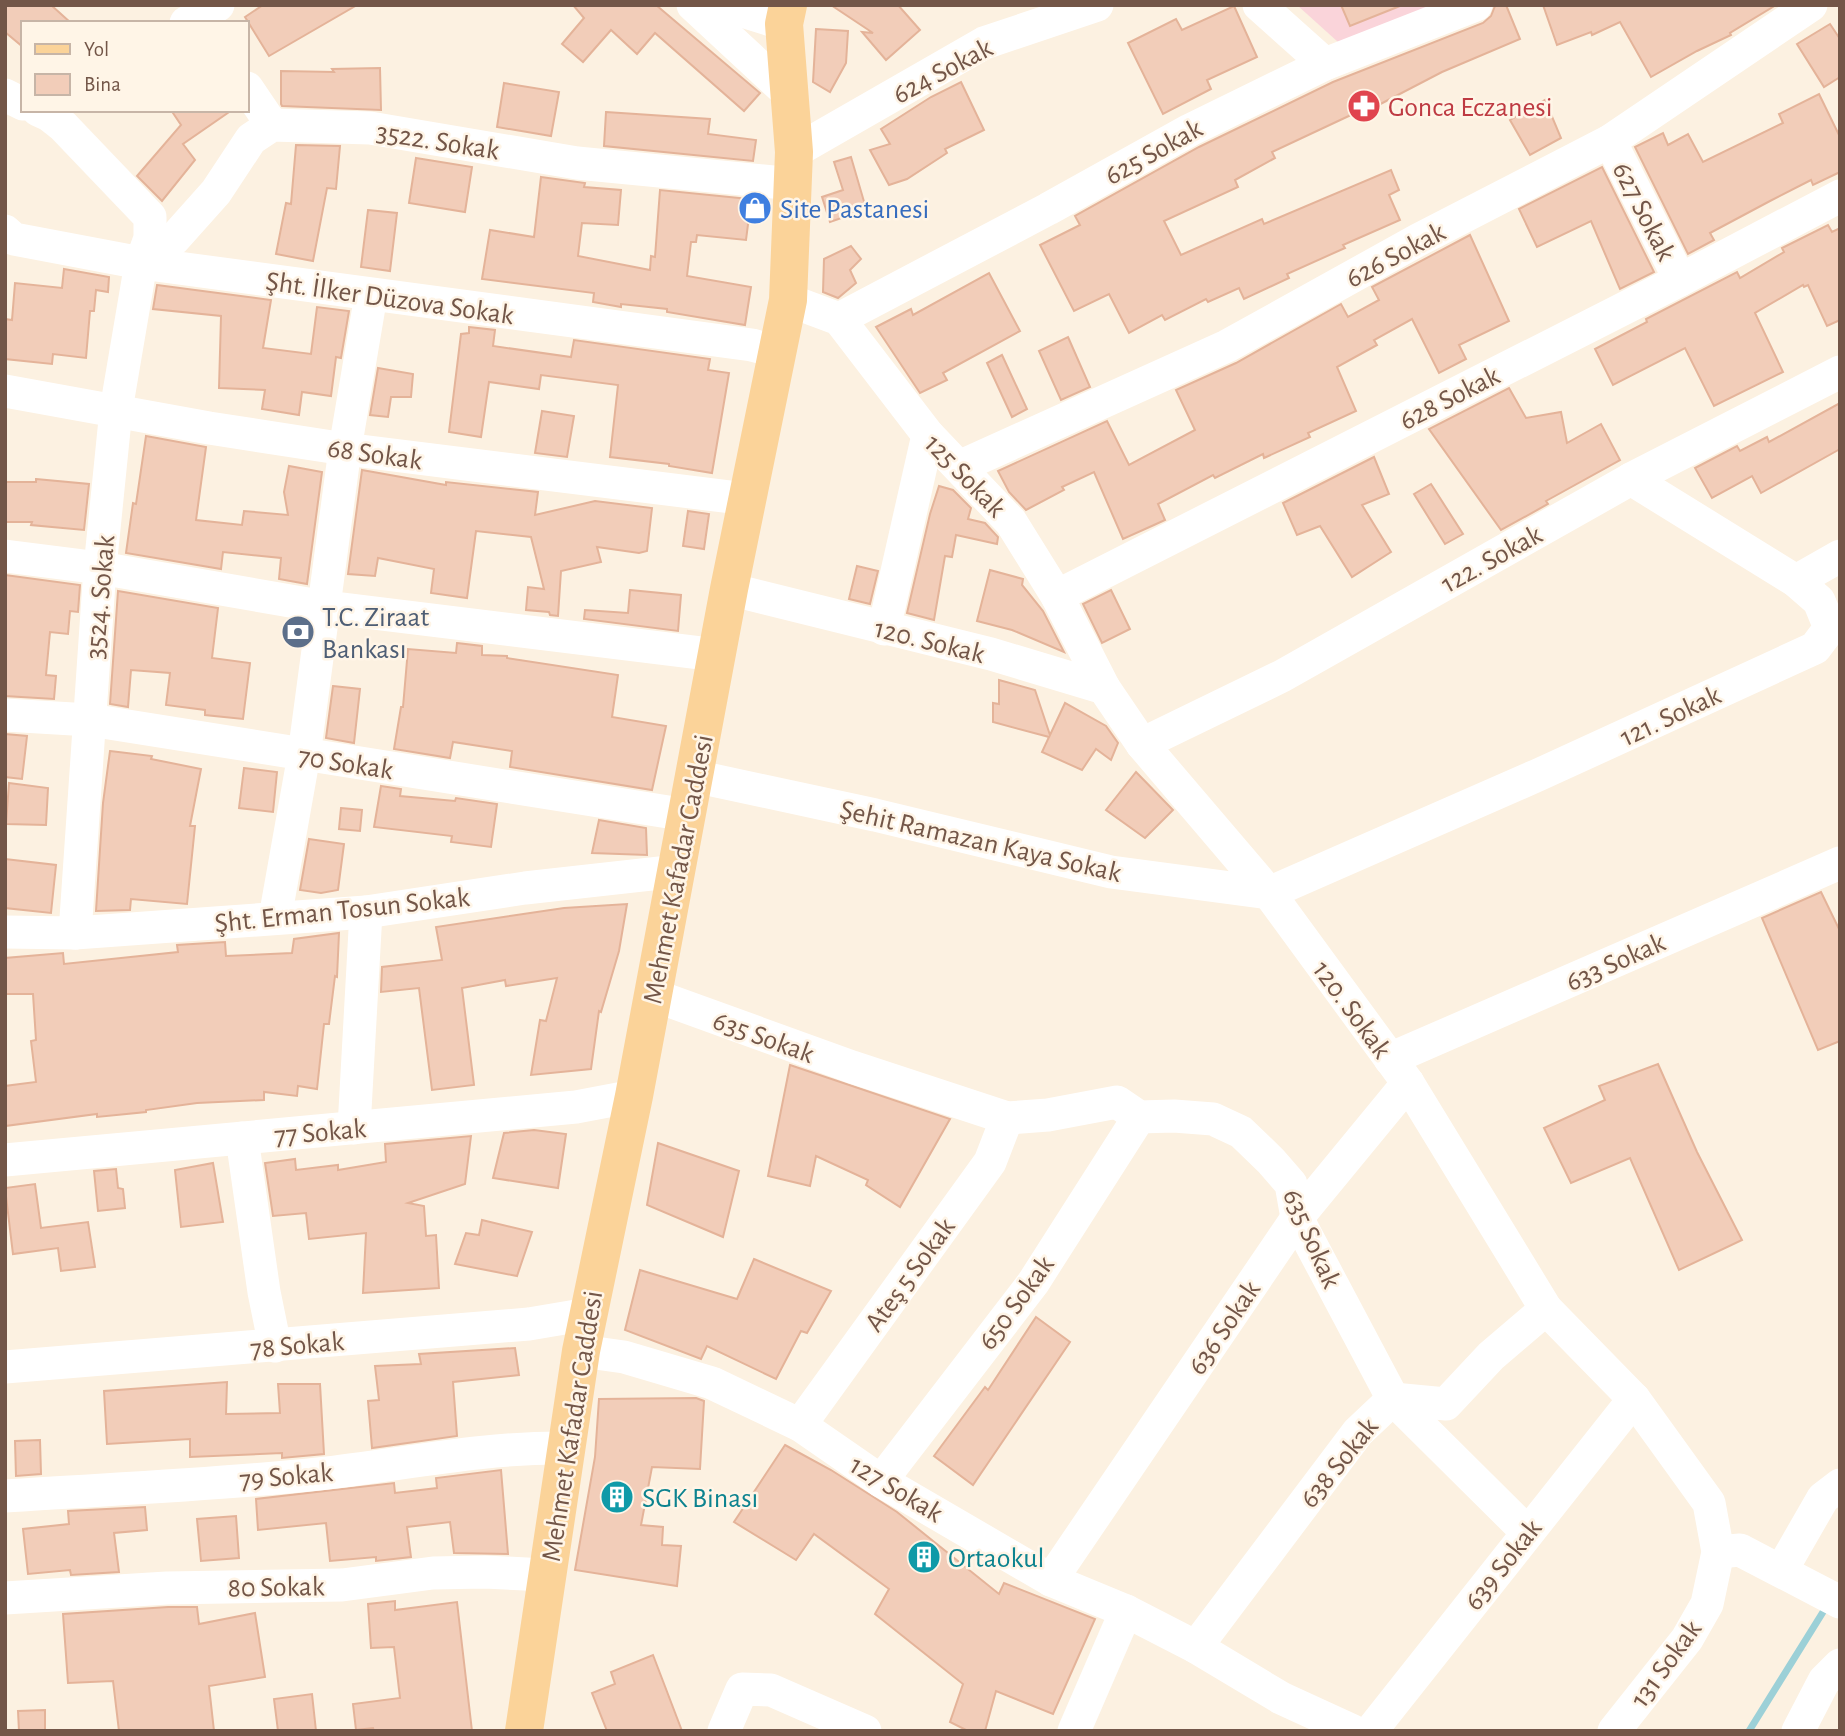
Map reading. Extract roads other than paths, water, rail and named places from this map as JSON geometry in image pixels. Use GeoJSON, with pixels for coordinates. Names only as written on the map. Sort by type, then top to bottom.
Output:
{"type":"FeatureCollection","features":[{"type":"Feature","properties":{"kind":"main road","name":"Mehmet Kafadar Caddesi"},"geometry":{"type":"LineString","coordinates":[[524,1731],[584,1333],[634,1096],[729,589],[788,300],[794,168],[786,15]]}},
{"type":"Feature","properties":{"kind":"street"},"geometry":{"type":"LineString","coordinates":[[693,5],[789,94]]}},
{"type":"Feature","properties":{"kind":"street"},"geometry":{"type":"LineString","coordinates":[[723,5],[786,15]]}},
{"type":"Feature","properties":{"kind":"street","name":"624 Sokak"},"geometry":{"type":"LineString","coordinates":[[794,168],[984,43],[1097,5]]}},
{"type":"Feature","properties":{"kind":"street"},"geometry":{"type":"LineString","coordinates":[[1259,5],[1325,64]]}},
{"type":"Feature","properties":{"kind":"street","name":"625 Sokak"},"geometry":{"type":"LineString","coordinates":[[839,319],[1048,209],[1190,130],[1325,64],[1476,5]]}},
{"type":"Feature","properties":{"kind":"street","name":"626 Sokak"},"geometry":{"type":"LineString","coordinates":[[959,467],[1227,346],[1418,240],[1610,141],[1811,5]]}},
{"type":"Feature","properties":{"kind":"street"},"geometry":{"type":"LineString","coordinates":[[141,263],[174,239],[216,192],[251,139],[272,125],[248,89]]}},
{"type":"Feature","properties":{"kind":"street","name":"3524. Sokak"},"geometry":{"type":"LineString","coordinates":[[43,112],[63,126],[150,217],[150,238],[141,263],[116,410],[100,568],[75,933]]}},
{"type":"Feature","properties":{"kind":"street","name":"3522. Sokak"},"geometry":{"type":"LineString","coordinates":[[272,125],[370,128],[577,163],[794,168]]}},
{"type":"Feature","properties":{"kind":"street","name":"627 Sokak"},"geometry":{"type":"LineString","coordinates":[[1610,141],[1680,281]]}},
{"type":"Feature","properties":{"kind":"street","name":"628 Sokak"},"geometry":{"type":"LineString","coordinates":[[1057,596],[1680,281],[1840,196]]}},
{"type":"Feature","properties":{"kind":"street","name":"Şht. İlker Düzova Sokak"},"geometry":{"type":"LineString","coordinates":[[8,245],[752,345],[778,352]]}},
{"type":"Feature","properties":{"kind":"street"},"geometry":{"type":"LineString","coordinates":[[275,918],[304,755],[345,449],[371,295]]}},
{"type":"Feature","properties":{"kind":"street"},"geometry":{"type":"LineString","coordinates":[[788,300],[839,319]]}},
{"type":"Feature","properties":{"kind":"street","name":"125 Sokak"},"geometry":{"type":"LineString","coordinates":[[839,319],[928,435],[1011,522],[1057,596],[1104,688]]}},
{"type":"Feature","properties":{"kind":"street","name":"122. Sokak"},"geometry":{"type":"LineString","coordinates":[[1142,744],[1282,676],[1631,479],[1840,372]]}},
{"type":"Feature","properties":{"kind":"street","name":"68 Sokak"},"geometry":{"type":"LineString","coordinates":[[5,391],[209,428],[345,449],[747,499]]}},
{"type":"Feature","properties":{"kind":"street"},"geometry":{"type":"LineString","coordinates":[[884,629],[928,435]]}},
{"type":"Feature","properties":{"kind":"street","name":"121. Sokak"},"geometry":{"type":"LineString","coordinates":[[1269,893],[1538,775],[1815,648],[1830,628],[1819,601],[1796,581],[1631,479]]}},
{"type":"Feature","properties":{"kind":"street"},"geometry":{"type":"LineString","coordinates":[[5,556],[100,568],[325,607],[717,655]]}},
{"type":"Feature","properties":{"kind":"street"},"geometry":{"type":"LineString","coordinates":[[1796,581],[1840,556]]}},
{"type":"Feature","properties":{"kind":"street","name":"120. Sokak"},"geometry":{"type":"LineString","coordinates":[[729,589],[991,654],[1104,688],[1142,744],[1269,893],[1399,1071],[1546,1309],[1634,1399],[1709,1503],[1718,1552]]}},
{"type":"Feature","properties":{"kind":"street","name":"70 Sokak"},"geometry":{"type":"LineString","coordinates":[[5,715],[90,720],[687,814]]}},
{"type":"Feature","properties":{"kind":"street","name":"Şehit Ramazan Kaya Sokak"},"geometry":{"type":"LineString","coordinates":[[694,776],[875,815],[1111,872],[1269,893]]}},
{"type":"Feature","properties":{"kind":"street","name":"633 Sokak"},"geometry":{"type":"LineString","coordinates":[[1399,1071],[1840,863]]}},
{"type":"Feature","properties":{"kind":"street","name":"Şht. Erman Tosun Sokak"},"geometry":{"type":"LineString","coordinates":[[5,932],[75,933],[366,912],[525,888],[678,871]]}},
{"type":"Feature","properties":{"kind":"street"},"geometry":{"type":"LineString","coordinates":[[354,1128],[366,912]]}},
{"type":"Feature","properties":{"kind":"street","name":"635 Sokak"},"geometry":{"type":"LineString","coordinates":[[653,995],[852,1067],[1007,1118],[1048,1115],[1117,1102],[1139,1117],[1213,1119],[1241,1132],[1291,1184],[1297,1218],[1393,1399],[1527,1532]]}},
{"type":"Feature","properties":{"kind":"street","name":"636 Sokak"},"geometry":{"type":"LineString","coordinates":[[1051,1580],[1399,1071]]}},
{"type":"Feature","properties":{"kind":"street","name":"77 Sokak"},"geometry":{"type":"LineString","coordinates":[[5,1160],[576,1107],[634,1096]]}},
{"type":"Feature","properties":{"kind":"street","name":"650 Sokak"},"geometry":{"type":"LineString","coordinates":[[881,1481],[1033,1283],[1139,1117]]}},
{"type":"Feature","properties":{"kind":"street","name":"Ateş 5 Sokak"},"geometry":{"type":"LineString","coordinates":[[800,1425],[990,1162],[1007,1118]]}},
{"type":"Feature","properties":{"kind":"street"},"geometry":{"type":"LineString","coordinates":[[242,1138],[264,1293],[275,1346]]}},
{"type":"Feature","properties":{"kind":"street","name":"638 Sokak"},"geometry":{"type":"LineString","coordinates":[[1195,1647],[1358,1432],[1393,1399],[1446,1404],[1491,1356],[1546,1309]]}},
{"type":"Feature","properties":{"kind":"street","name":"78 Sokak"},"geometry":{"type":"LineString","coordinates":[[5,1367],[529,1324],[584,1333]]}},
{"type":"Feature","properties":{"kind":"street","name":"127 Sokak"},"geometry":{"type":"LineString","coordinates":[[584,1333],[624,1357],[712,1383],[800,1425],[881,1481],[1051,1580],[1126,1611],[1195,1647],[1280,1698],[1353,1731]]}},
{"type":"Feature","properties":{"kind":"street","name":"639 Sokak"},"geometry":{"type":"LineString","coordinates":[[1371,1731],[1634,1399]]}},
{"type":"Feature","properties":{"kind":"street","name":"79 Sokak"},"geometry":{"type":"LineString","coordinates":[[5,1496],[317,1474],[423,1459],[566,1448]]}},
{"type":"Feature","properties":{"kind":"street"},"geometry":{"type":"LineString","coordinates":[[1781,1571],[1823,1499],[1840,1485]]}},
{"type":"Feature","properties":{"kind":"street"},"geometry":{"type":"LineString","coordinates":[[1718,1552],[1740,1550],[1840,1602]]}},
{"type":"Feature","properties":{"kind":"street","name":"131 Sokak"},"geometry":{"type":"LineString","coordinates":[[1614,1731],[1687,1639],[1707,1604],[1718,1552]]}},
{"type":"Feature","properties":{"kind":"street","name":"80 Sokak"},"geometry":{"type":"LineString","coordinates":[[5,1598],[167,1588],[342,1585],[433,1573],[546,1574]]}},
{"type":"Feature","properties":{"kind":"street"},"geometry":{"type":"LineString","coordinates":[[1074,1731],[1126,1611]]}},
{"type":"Feature","properties":{"kind":"street"},"geometry":{"type":"LineString","coordinates":[[1798,1731],[1824,1681],[1840,1665]]}},
{"type":"Feature","properties":{"kind":"street"},"geometry":{"type":"LineString","coordinates":[[724,1731],[742,1689],[771,1690],[864,1731]]}},
{"type":"Feature","properties":{"kind":"waterway"},"geometry":{"type":"LineString","coordinates":[[1749,1731],[1828,1604]]}},
{"type":"Feature","properties":{"kind":"place","name":"Gonca Eczanesi"},"geometry":{"type":"Point","coordinates":[1364,106]}},
{"type":"Feature","properties":{"kind":"place","name":"Site Pastanesi"},"geometry":{"type":"Point","coordinates":[755,208]}},
{"type":"Feature","properties":{"kind":"place","name":"T.C. Ziraat Bankası"},"geometry":{"type":"Point","coordinates":[298,632]}},
{"type":"Feature","properties":{"kind":"place","name":"SGK Binası"},"geometry":{"type":"Point","coordinates":[617,1497]}},
{"type":"Feature","properties":{"kind":"place","name":"Ortaokul"},"geometry":{"type":"Point","coordinates":[924,1557]}}]}
